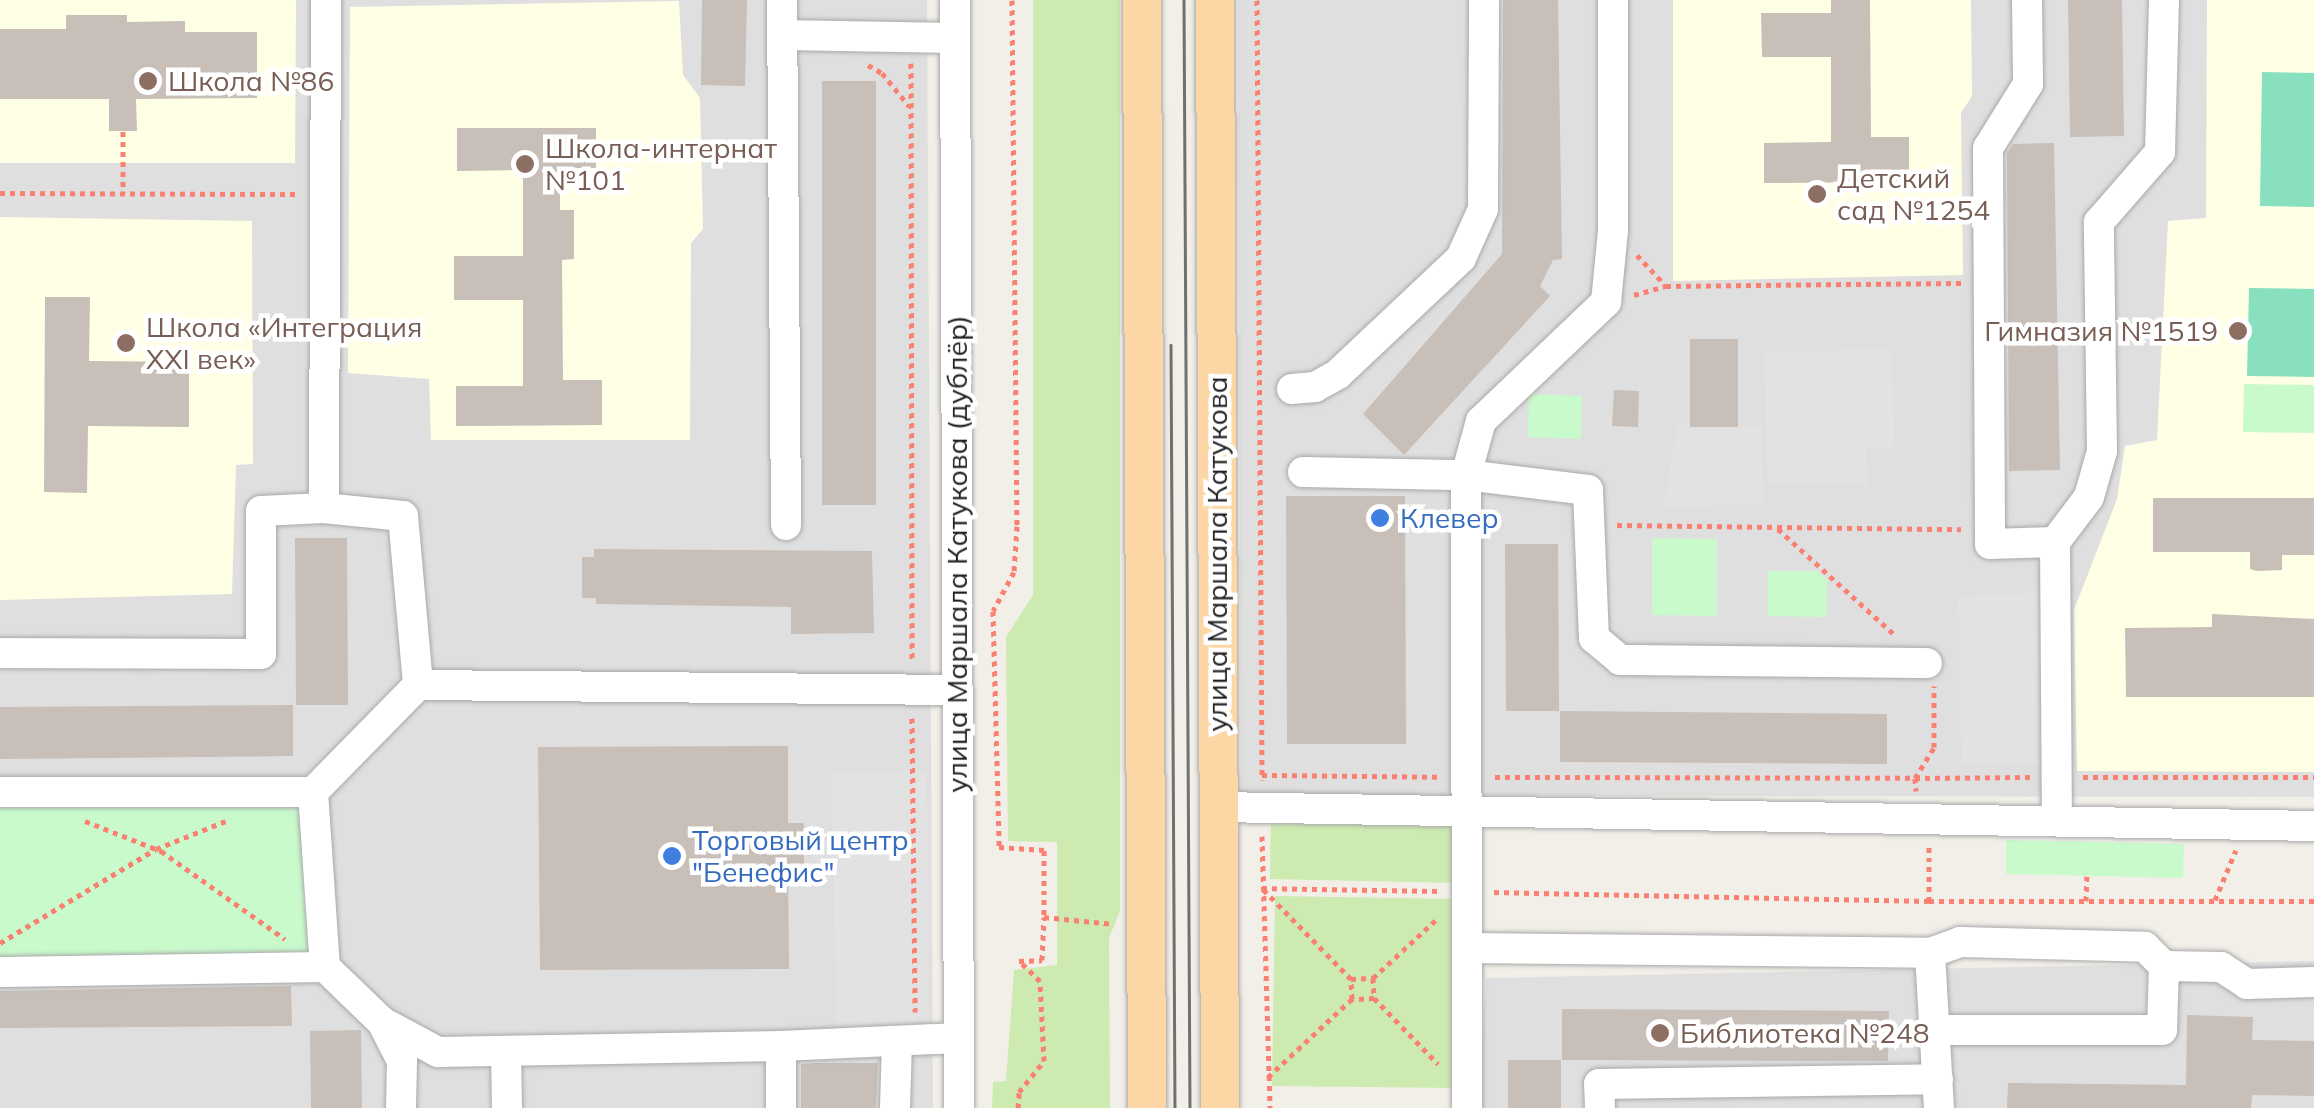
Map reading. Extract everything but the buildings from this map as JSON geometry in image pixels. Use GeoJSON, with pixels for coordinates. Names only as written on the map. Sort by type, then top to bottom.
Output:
{"type":"FeatureCollection","features":[{"type":"Feature","properties":{"kind":"main road"},"geometry":{"type":"LineString","coordinates":[[1142,0],[1148,1108]]}},
{"type":"Feature","properties":{"kind":"main road","name":"улица Маршала Катукова"},"geometry":{"type":"LineString","coordinates":[[1214,0],[1220,1108]]}},
{"type":"Feature","properties":{"kind":"street"},"geometry":{"type":"LineString","coordinates":[[324,508],[326,0]]}},
{"type":"Feature","properties":{"kind":"street"},"geometry":{"type":"LineString","coordinates":[[782,0],[786,525]]}},
{"type":"Feature","properties":{"kind":"street","name":"улица Маршала Катукова (дублёр)"},"geometry":{"type":"LineString","coordinates":[[955,0],[960,1108]]}},
{"type":"Feature","properties":{"kind":"street"},"geometry":{"type":"LineString","coordinates":[[1292,389],[1315,387],[1338,374],[1462,258],[1483,209],[1484,0]]}},
{"type":"Feature","properties":{"kind":"street"},"geometry":{"type":"LineString","coordinates":[[1466,1100],[1466,474],[1481,422],[1606,302],[1613,230],[1613,0]]}},
{"type":"Feature","properties":{"kind":"street"},"geometry":{"type":"LineString","coordinates":[[2027,0],[2028,84],[1988,148],[1990,544],[2054,542]]}},
{"type":"Feature","properties":{"kind":"street"},"geometry":{"type":"LineString","coordinates":[[2056,821],[2054,542],[2089,497],[2102,451],[2099,222],[2160,152],[2164,0]]}},
{"type":"Feature","properties":{"kind":"street"},"geometry":{"type":"LineString","coordinates":[[782,35],[955,38]]}},
{"type":"Feature","properties":{"kind":"street"},"geometry":{"type":"LineString","coordinates":[[1304,472],[1466,474],[1588,490],[1594,638],[1620,660],[1926,663]]}},
{"type":"Feature","properties":{"kind":"street"},"geometry":{"type":"LineString","coordinates":[[0,653],[260,654],[261,511],[324,508],[403,516],[418,685]]}},
{"type":"Feature","properties":{"kind":"street"},"geometry":{"type":"LineString","coordinates":[[0,792],[312,792],[418,685],[958,690]]}},
{"type":"Feature","properties":{"kind":"street"},"geometry":{"type":"LineString","coordinates":[[312,792],[324,967],[382,1022],[438,1052],[781,1046],[959,1038]]}},
{"type":"Feature","properties":{"kind":"street"},"geometry":{"type":"LineString","coordinates":[[1218,807],[2314,826]]}},
{"type":"Feature","properties":{"kind":"street"},"geometry":{"type":"LineString","coordinates":[[1467,948],[1930,953],[1960,942],[2146,946],[2164,966],[2162,1030],[1937,1030]]}},
{"type":"Feature","properties":{"kind":"street"},"geometry":{"type":"LineString","coordinates":[[1600,1108],[1600,1084],[1939,1094],[1930,953]]}},
{"type":"Feature","properties":{"kind":"street"},"geometry":{"type":"LineString","coordinates":[[2164,966],[2221,967],[2247,984],[2314,982]]}},
{"type":"Feature","properties":{"kind":"street"},"geometry":{"type":"LineString","coordinates":[[0,972],[324,967]]}},
{"type":"Feature","properties":{"kind":"street"},"geometry":{"type":"LineString","coordinates":[[382,1022],[402,1061],[401,1108]]}},
{"type":"Feature","properties":{"kind":"street"},"geometry":{"type":"LineString","coordinates":[[895,1108],[906,1041]]}},
{"type":"Feature","properties":{"kind":"street"},"geometry":{"type":"LineString","coordinates":[[781,1046],[781,1108]]}},
{"type":"Feature","properties":{"kind":"street"},"geometry":{"type":"LineString","coordinates":[[506,1051],[506,1108]]}},
{"type":"Feature","properties":{"kind":"path"},"geometry":{"type":"LineString","coordinates":[[1012,0],[1017,526],[1014,572],[993,611],[998,827],[999,847],[1044,850],[1042,960],[1019,961],[1040,981],[1044,1061],[1019,1092],[1018,1108]]}},
{"type":"Feature","properties":{"kind":"path"},"geometry":{"type":"LineString","coordinates":[[1257,0],[1262,888],[1270,1108]]}},
{"type":"Feature","properties":{"kind":"path"},"geometry":{"type":"LineString","coordinates":[[906,1041],[911,690],[911,37]]}},
{"type":"Feature","properties":{"kind":"path"},"geometry":{"type":"LineString","coordinates":[[866,64],[882,73],[911,108]]}},
{"type":"Feature","properties":{"kind":"path"},"geometry":{"type":"LineString","coordinates":[[123,131],[123,194]]}},
{"type":"Feature","properties":{"kind":"path"},"geometry":{"type":"LineString","coordinates":[[0,194],[325,194]]}},
{"type":"Feature","properties":{"kind":"path"},"geometry":{"type":"LineString","coordinates":[[1606,302],[1666,286],[1970,283]]}},
{"type":"Feature","properties":{"kind":"path"},"geometry":{"type":"LineString","coordinates":[[1589,524],[1990,529]]}},
{"type":"Feature","properties":{"kind":"path"},"geometry":{"type":"LineString","coordinates":[[1776,526],[1926,663],[1934,681],[1934,747],[1915,778],[2314,777]]}},
{"type":"Feature","properties":{"kind":"path"},"geometry":{"type":"LineString","coordinates":[[0,943],[156,849],[233,818]]}},
{"type":"Feature","properties":{"kind":"path"},"geometry":{"type":"LineString","coordinates":[[84,820],[156,849],[324,967]]}},
{"type":"Feature","properties":{"kind":"path"},"geometry":{"type":"LineString","coordinates":[[2215,901],[2238,848]]}},
{"type":"Feature","properties":{"kind":"path"},"geometry":{"type":"LineString","coordinates":[[2086,901],[2087,876]]}},
{"type":"Feature","properties":{"kind":"path"},"geometry":{"type":"LineString","coordinates":[[1262,888],[2314,901]]}},
{"type":"Feature","properties":{"kind":"path"},"geometry":{"type":"LineString","coordinates":[[1262,888],[1351,978],[1352,999]]}},
{"type":"Feature","properties":{"kind":"path"},"geometry":{"type":"LineString","coordinates":[[1351,978],[1373,978],[1467,892]]}},
{"type":"Feature","properties":{"kind":"path"},"geometry":{"type":"LineString","coordinates":[[1044,917],[1114,922]]}},
{"type":"Feature","properties":{"kind":"path"},"geometry":{"type":"LineString","coordinates":[[1373,978],[1374,998],[1466,1100]]}},
{"type":"Feature","properties":{"kind":"path"},"geometry":{"type":"LineString","coordinates":[[1268,1078],[1352,999],[1374,998]]}},
{"type":"Feature","properties":{"kind":"shaded area"},"geometry":{"type":"Polygon","coordinates":[[[0,0],[927,0],[933,1108],[0,1108],[0,0]]]}},
{"type":"Feature","properties":{"kind":"shaded area","name":"Школа №86"},"geometry":{"type":"Polygon","coordinates":[[[0,0],[296,0],[295,163],[0,163],[0,0]]]}},
{"type":"Feature","properties":{"kind":"shaded area"},"geometry":{"type":"Polygon","coordinates":[[[1238,0],[2314,0],[2314,797],[1241,795],[1238,0]]]}},
{"type":"Feature","properties":{"kind":"shaded area","name":"Детский сад №1254"},"geometry":{"type":"Polygon","coordinates":[[[1673,0],[1971,0],[1972,96],[1961,113],[1963,275],[1673,281],[1673,0]]]}},
{"type":"Feature","properties":{"kind":"shaded area","name":"Гимназия №1519"},"geometry":{"type":"Polygon","coordinates":[[[2207,0],[2314,0],[2314,772],[2077,771],[2074,610],[2117,499],[2125,446],[2157,440],[2168,221],[2206,218],[2207,0]]]}},
{"type":"Feature","properties":{"kind":"shaded area","name":"Школа-интернат №101"},"geometry":{"type":"Polygon","coordinates":[[[679,1],[683,75],[700,98],[703,229],[691,243],[690,440],[431,440],[429,379],[348,373],[350,7],[679,1]]]}},
{"type":"Feature","properties":{"kind":"shaded area","name":"Школа «Интеграция XXI век»"},"geometry":{"type":"Polygon","coordinates":[[[0,217],[252,221],[253,464],[236,465],[232,594],[0,600],[0,217]]]}},
{"type":"Feature","properties":{"kind":"shaded area"},"geometry":{"type":"Polygon","coordinates":[[[1893,350],[1894,447],[1866,448],[1867,485],[1767,485],[1765,351],[1893,350]]]}},
{"type":"Feature","properties":{"kind":"shaded area"},"geometry":{"type":"Polygon","coordinates":[[[1678,425],[1763,426],[1764,504],[1663,507],[1678,425]]]}},
{"type":"Feature","properties":{"kind":"shaded area"},"geometry":{"type":"Polygon","coordinates":[[[2043,593],[2046,762],[1962,764],[1958,595],[2043,593]]]}},
{"type":"Feature","properties":{"kind":"shaded area"},"geometry":{"type":"Polygon","coordinates":[[[926,771],[930,1027],[836,1029],[832,772],[926,771]]]}},
{"type":"Feature","properties":{"kind":"shaded area"},"geometry":{"type":"Polygon","coordinates":[[[2314,961],[2314,1108],[1480,1108],[1486,978],[2314,961]]]}},
{"type":"Feature","properties":{"kind":"green space"},"geometry":{"type":"Polygon","coordinates":[[[1033,0],[1120,0],[1120,911],[1109,938],[1110,1108],[992,1108],[993,1082],[1006,1081],[1014,970],[1057,965],[1057,842],[1008,841],[1006,637],[1033,595],[1033,0]]]}},
{"type":"Feature","properties":{"kind":"green space"},"geometry":{"type":"Polygon","coordinates":[[[2262,72],[2314,73],[2314,207],[2260,206],[2262,72]]]}},
{"type":"Feature","properties":{"kind":"green space"},"geometry":{"type":"Polygon","coordinates":[[[2249,288],[2314,289],[2314,377],[2247,376],[2249,288]]]}},
{"type":"Feature","properties":{"kind":"green space"},"geometry":{"type":"Polygon","coordinates":[[[2244,384],[2314,385],[2314,433],[2243,432],[2244,384]]]}},
{"type":"Feature","properties":{"kind":"green space"},"geometry":{"type":"Polygon","coordinates":[[[1529,394],[1582,396],[1581,439],[1528,437],[1529,394]]]}},
{"type":"Feature","properties":{"kind":"green space"},"geometry":{"type":"Polygon","coordinates":[[[1652,538],[1717,539],[1717,616],[1652,615],[1652,538]]]}},
{"type":"Feature","properties":{"kind":"green space"},"geometry":{"type":"Polygon","coordinates":[[[1768,571],[1817,571],[1827,580],[1827,617],[1768,616],[1768,571]]]}},
{"type":"Feature","properties":{"kind":"green space"},"geometry":{"type":"Polygon","coordinates":[[[0,792],[313,792],[325,967],[0,972],[0,792]]]}},
{"type":"Feature","properties":{"kind":"green space"},"geometry":{"type":"Polygon","coordinates":[[[1271,816],[1451,818],[1458,883],[1270,879],[1271,816]]]}},
{"type":"Feature","properties":{"kind":"green space"},"geometry":{"type":"Polygon","coordinates":[[[2006,840],[2184,844],[2183,878],[2006,874],[2006,840]]]}},
{"type":"Feature","properties":{"kind":"green space"},"geometry":{"type":"Polygon","coordinates":[[[1275,896],[1458,899],[1455,1088],[1272,1086],[1275,896]]]}},
{"type":"Feature","properties":{"kind":"tram line"},"geometry":{"type":"LineString","coordinates":[[1184,0],[1190,1108]]}},
{"type":"Feature","properties":{"kind":"tram line"},"geometry":{"type":"LineString","coordinates":[[1171,345],[1175,1108]]}},
{"type":"Feature","properties":{"kind":"place","name":"Школа №86"},"geometry":{"type":"Point","coordinates":[148,81]}},
{"type":"Feature","properties":{"kind":"place","name":"Школа-интернат №101"},"geometry":{"type":"Point","coordinates":[525,164]}},
{"type":"Feature","properties":{"kind":"place","name":"Детский сад №1254"},"geometry":{"type":"Point","coordinates":[1817,194]}},
{"type":"Feature","properties":{"kind":"place","name":"Гимназия №1519"},"geometry":{"type":"Point","coordinates":[2238,331]}},
{"type":"Feature","properties":{"kind":"place","name":"Школа «Интеграция XXI век»"},"geometry":{"type":"Point","coordinates":[126,343]}},
{"type":"Feature","properties":{"kind":"place","name":"Клевер"},"geometry":{"type":"Point","coordinates":[1380,518]}},
{"type":"Feature","properties":{"kind":"place","name":"Торговый центр \"Бенефис\""},"geometry":{"type":"Point","coordinates":[672,856]}},
{"type":"Feature","properties":{"kind":"place","name":"Библиотека №248"},"geometry":{"type":"Point","coordinates":[1660,1033]}}]}
